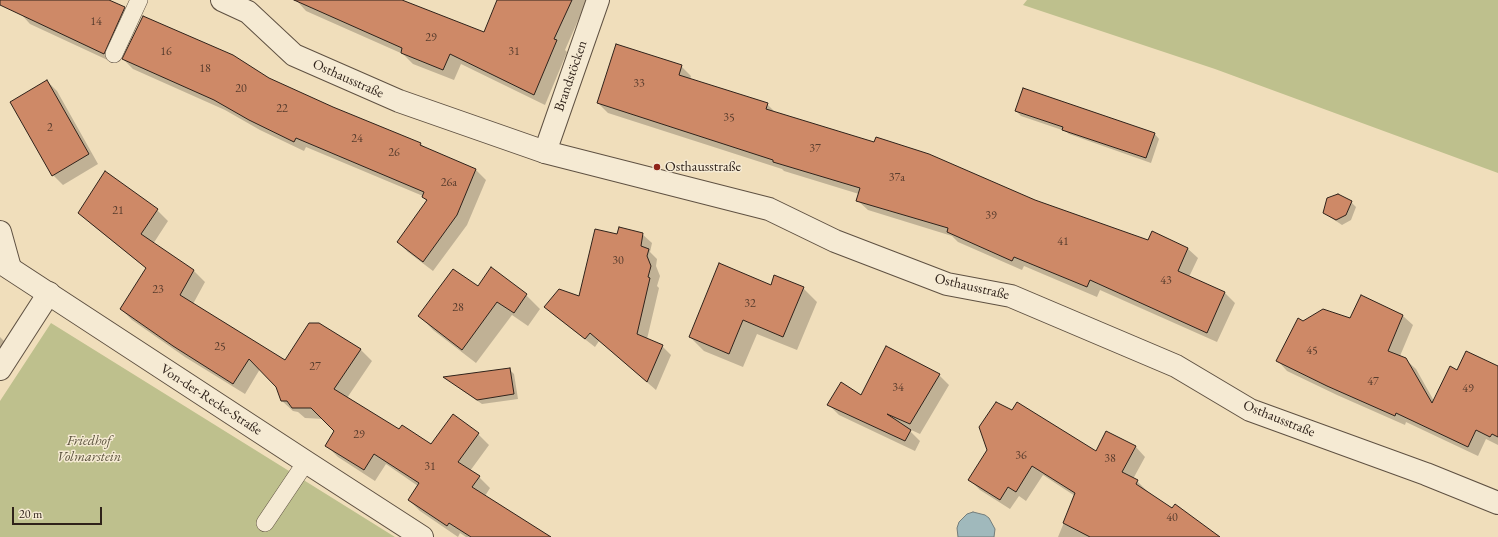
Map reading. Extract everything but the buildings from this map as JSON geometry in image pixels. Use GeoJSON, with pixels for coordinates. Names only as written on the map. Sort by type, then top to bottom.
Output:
{"type":"FeatureCollection","features":[{"type":"Feature","properties":{"kind":"street","name":"Osthausstraße"},"geometry":{"type":"LineString","coordinates":[[222,0],[248,12],[294,55],[399,101],[545,152],[770,209],[835,241],[947,284],[1011,296],[1176,366],[1250,410],[1426,474],[1498,503]]}},
{"type":"Feature","properties":{"kind":"street","name":"Brandstöcken"},"geometry":{"type":"LineString","coordinates":[[545,152],[598,0]]}},
{"type":"Feature","properties":{"kind":"street"},"geometry":{"type":"LineString","coordinates":[[0,232],[5,265]]}},
{"type":"Feature","properties":{"kind":"street","name":"Von-der-Recke-Straße"},"geometry":{"type":"LineString","coordinates":[[5,265],[422,537]]}},
{"type":"Feature","properties":{"kind":"street"},"geometry":{"type":"LineString","coordinates":[[0,369],[49,293]]}},
{"type":"Feature","properties":{"kind":"lane"},"geometry":{"type":"LineString","coordinates":[[114,54],[139,0]]}},
{"type":"Feature","properties":{"kind":"lane"},"geometry":{"type":"LineString","coordinates":[[265,523],[306,462]]}},
{"type":"Feature","properties":{"kind":"green space"},"geometry":{"type":"Polygon","coordinates":[[[1027,0],[1498,0],[1498,173],[1215,69],[1023,5],[1027,0]]]}},
{"type":"Feature","properties":{"kind":"green space","name":"Friedhof Volmarstein"},"geometry":{"type":"Polygon","coordinates":[[[51,323],[395,537],[0,537],[0,401],[51,323]]]}},
{"type":"Feature","properties":{"kind":"water"},"geometry":{"type":"Polygon","coordinates":[[[973,512],[985,515],[989,518],[995,529],[994,537],[958,537],[957,528],[959,522],[967,514],[973,512]]]}},
{"type":"Feature","properties":{"kind":"place","name":"Osthausstraße"},"geometry":{"type":"Point","coordinates":[657,167]}}]}
